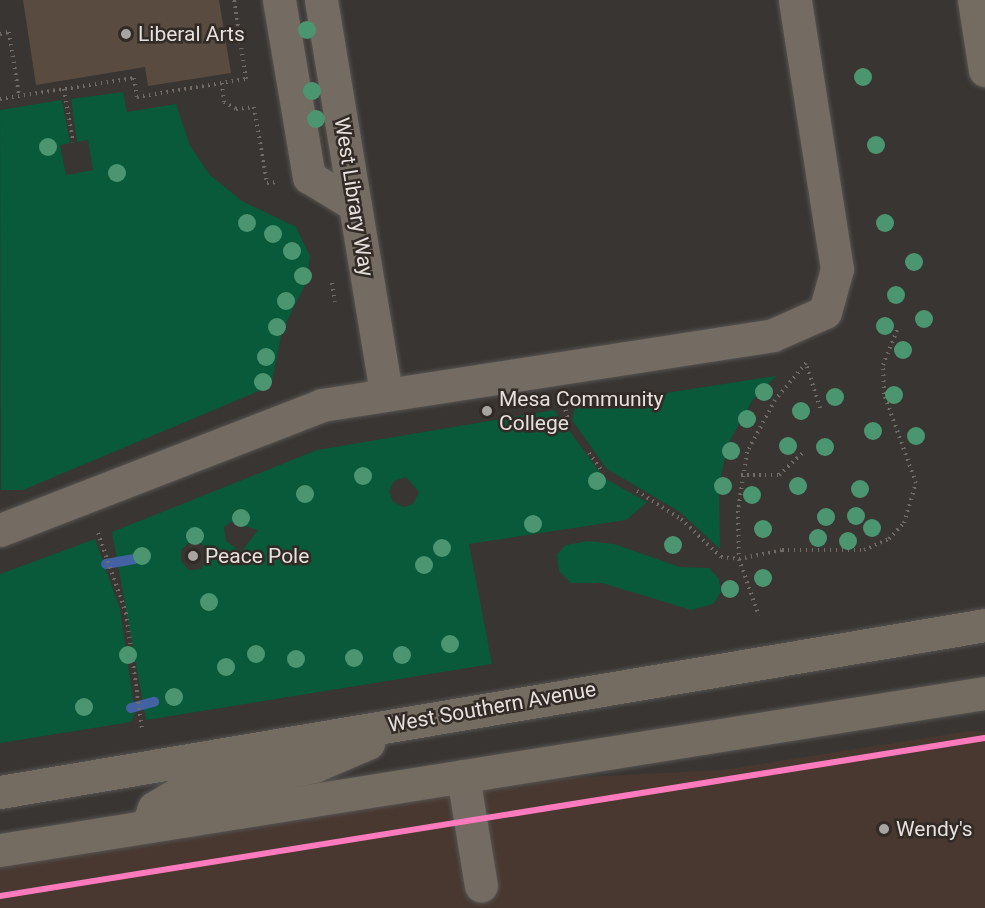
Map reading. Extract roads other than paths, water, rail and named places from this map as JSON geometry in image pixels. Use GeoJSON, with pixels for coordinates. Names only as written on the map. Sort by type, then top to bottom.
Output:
{"type":"FeatureCollection","features":[{"type":"Feature","properties":{"kind":"main road"},"geometry":{"type":"LineString","coordinates":[[974,0],[985,70]]}},
{"type":"Feature","properties":{"kind":"main road","name":"West Southern Avenue"},"geometry":{"type":"LineString","coordinates":[[0,792],[985,625]]}},
{"type":"Feature","properties":{"kind":"main road"},"geometry":{"type":"LineString","coordinates":[[0,850],[985,693]]}},
{"type":"Feature","properties":{"kind":"main road"},"geometry":{"type":"LineString","coordinates":[[148,826],[154,808],[180,793],[314,766],[419,721]]}},
{"type":"Feature","properties":{"kind":"lane"},"geometry":{"type":"LineString","coordinates":[[279,0],[309,177],[355,204]]}},
{"type":"Feature","properties":{"kind":"lane","name":"West Library Way"},"geometry":{"type":"LineString","coordinates":[[321,0],[386,394]]}},
{"type":"Feature","properties":{"kind":"lane"},"geometry":{"type":"LineString","coordinates":[[0,530],[322,405],[774,335],[825,312],[837,269],[795,0]]}},
{"type":"Feature","properties":{"kind":"lane"},"geometry":{"type":"LineString","coordinates":[[463,776],[481,886]]}},
{"type":"Feature","properties":{"kind":"waterway"},"geometry":{"type":"LineString","coordinates":[[106,564],[135,559]]}},
{"type":"Feature","properties":{"kind":"waterway"},"geometry":{"type":"LineString","coordinates":[[131,708],[154,702]]}},
{"type":"Feature","properties":{"kind":"place","name":"Liberal Arts"},"geometry":{"type":"Point","coordinates":[126,34]}},
{"type":"Feature","properties":{"kind":"place","name":"Mesa Community College"},"geometry":{"type":"Point","coordinates":[487,411]}},
{"type":"Feature","properties":{"kind":"place","name":"Peace Pole"},"geometry":{"type":"Point","coordinates":[193,556]}},
{"type":"Feature","properties":{"kind":"place","name":"Wendy's"},"geometry":{"type":"Point","coordinates":[884,829]}}]}
